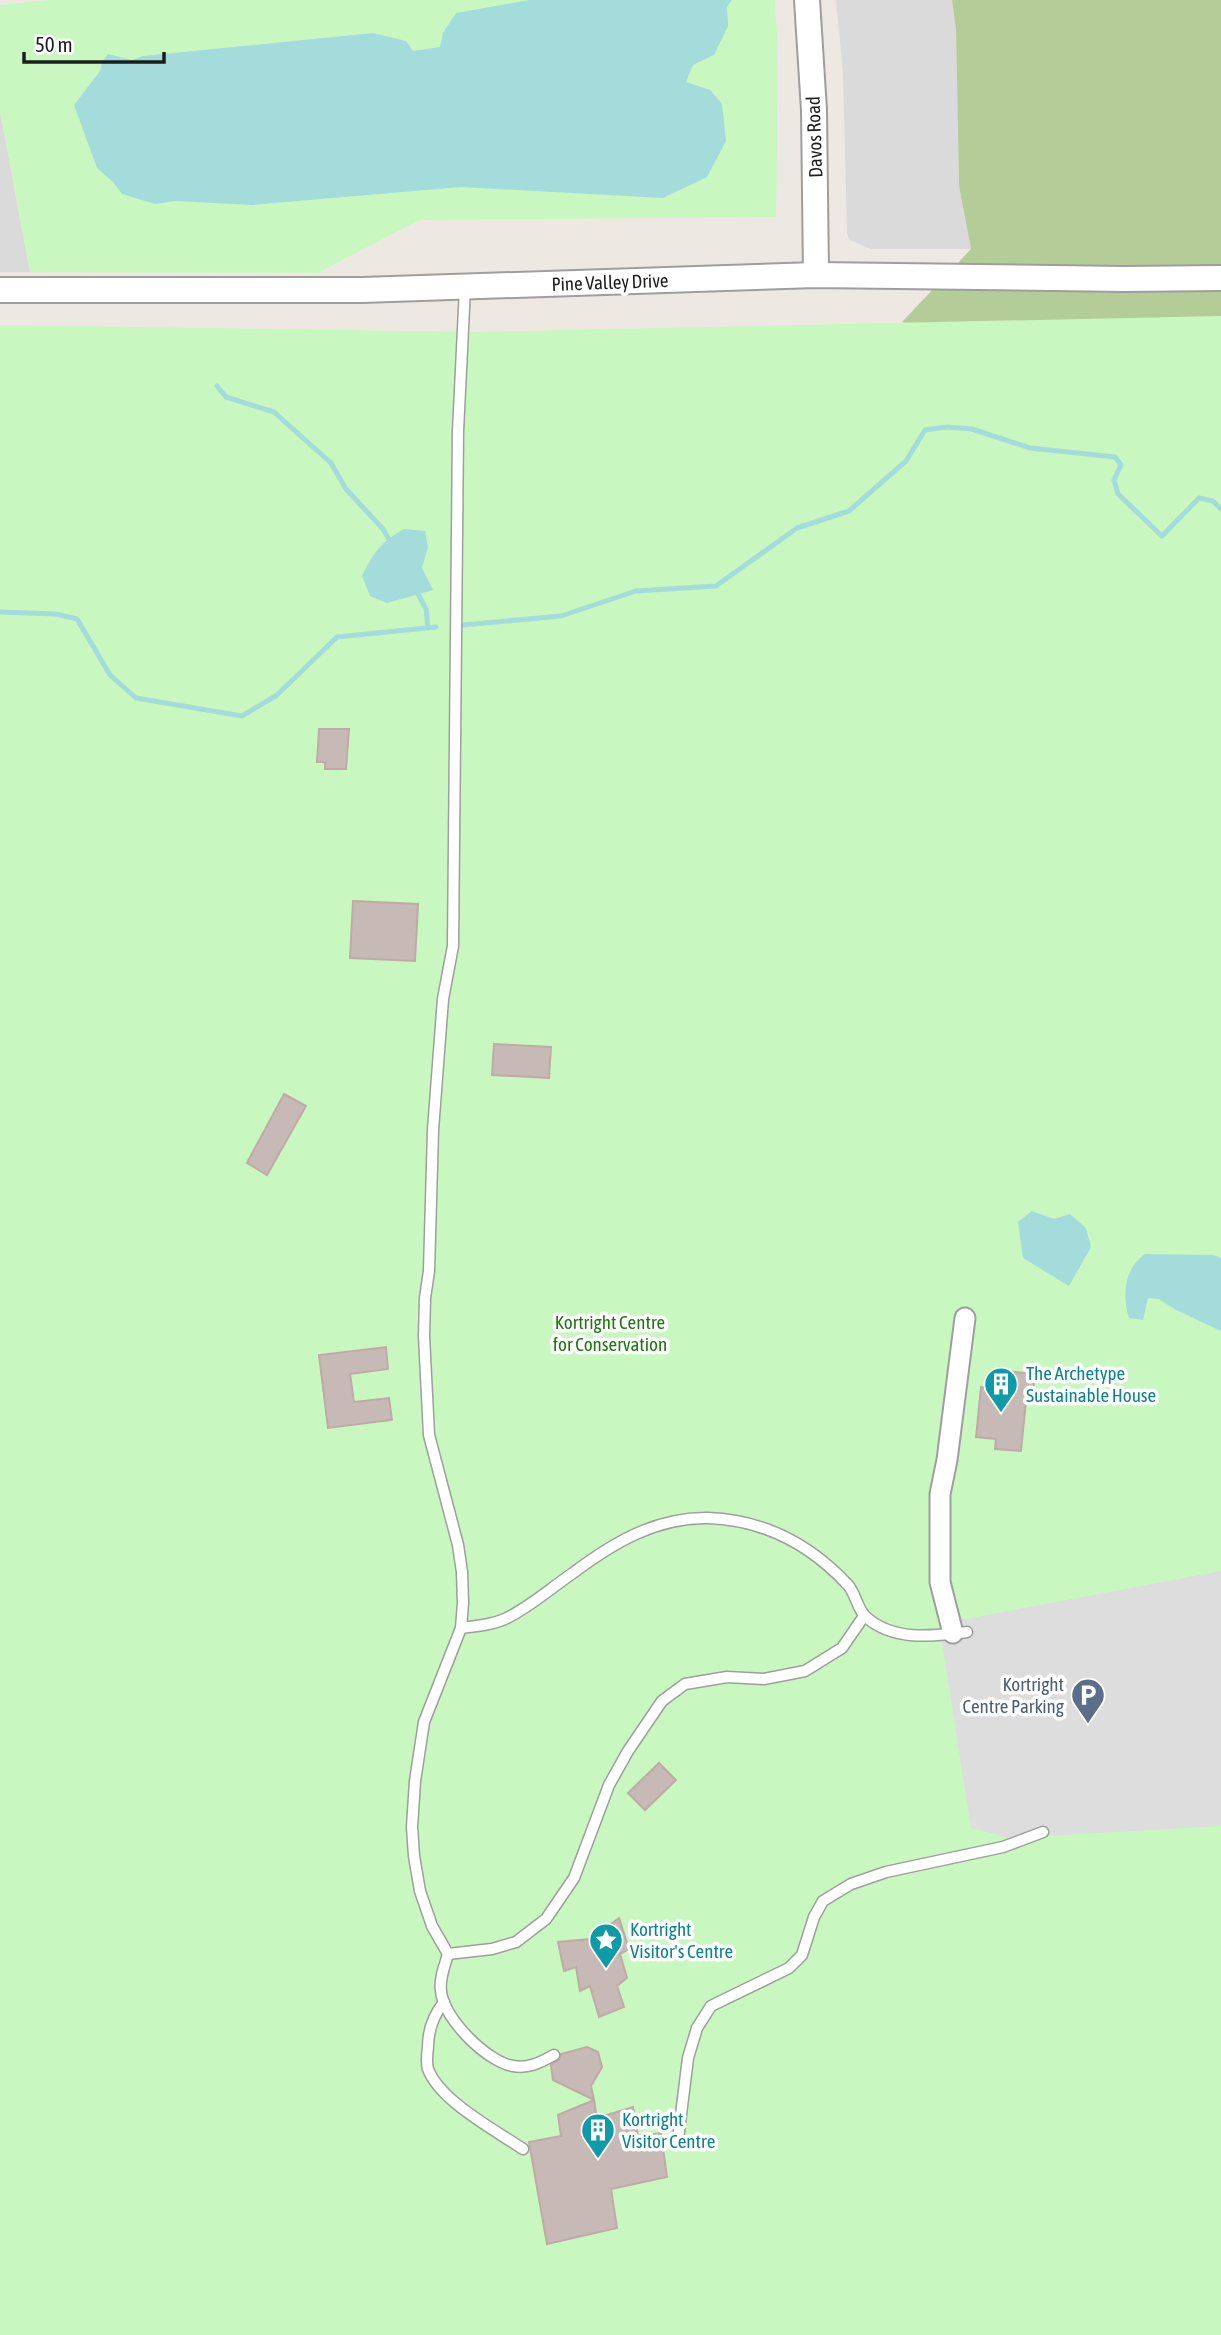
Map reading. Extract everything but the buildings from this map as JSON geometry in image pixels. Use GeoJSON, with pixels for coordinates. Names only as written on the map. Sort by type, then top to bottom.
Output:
{"type":"FeatureCollection","features":[{"type":"Feature","properties":{"kind":"street","name":"Davos Road"},"geometry":{"type":"LineString","coordinates":[[807,0],[814,110],[816,275]]}},
{"type":"Feature","properties":{"kind":"street","name":"Pine Valley Drive"},"geometry":{"type":"LineString","coordinates":[[0,290],[272,291],[465,288],[816,275],[1221,278]]}},
{"type":"Feature","properties":{"kind":"street"},"geometry":{"type":"LineString","coordinates":[[960,1632],[940,1582],[940,1494],[947,1460],[965,1318]]}},
{"type":"Feature","properties":{"kind":"lane"},"geometry":{"type":"LineString","coordinates":[[465,288],[458,431],[453,946],[443,999],[433,1130],[429,1271],[424,1336],[429,1435],[458,1545],[463,1603],[461,1628],[424,1722],[415,1781],[412,1827],[420,1891],[432,1927],[447,1954],[441,1985],[444,2002],[457,2025],[491,2057],[513,2066],[534,2066],[554,2055]]}},
{"type":"Feature","properties":{"kind":"lane"},"geometry":{"type":"LineString","coordinates":[[461,1628],[505,1619],[575,1571],[647,1527],[708,1518],[775,1531],[814,1553],[850,1587],[864,1616],[887,1629],[916,1636],[960,1632]]}},
{"type":"Feature","properties":{"kind":"lane"},"geometry":{"type":"LineString","coordinates":[[447,1954],[492,1949],[516,1941],[546,1919],[575,1878],[609,1785],[662,1701],[685,1684],[727,1678],[764,1679],[805,1671],[842,1648],[864,1616]]}},
{"type":"Feature","properties":{"kind":"lane"},"geometry":{"type":"LineString","coordinates":[[678,2139],[688,2058],[697,2028],[711,2006],[789,1968],[802,1955],[814,1917],[823,1901],[851,1884],[886,1872],[1003,1846],[1043,1832]]}},
{"type":"Feature","properties":{"kind":"lane"},"geometry":{"type":"LineString","coordinates":[[444,2002],[436,2012],[428,2033],[427,2066],[435,2083],[448,2097],[523,2149]]}},
{"type":"Feature","properties":{"kind":"shaded area"},"geometry":{"type":"Polygon","coordinates":[[[836,0],[952,0],[956,30],[959,186],[971,249],[871,249],[850,240],[847,234],[843,73],[836,0]]]}},
{"type":"Feature","properties":{"kind":"shaded area"},"geometry":{"type":"Polygon","coordinates":[[[0,111],[30,272],[0,272],[0,111]]]}},
{"type":"Feature","properties":{"kind":"shaded area","name":"Kortright Centre Parking"},"geometry":{"type":"Polygon","coordinates":[[[1221,1571],[1221,1826],[1011,1838],[971,1828],[939,1624],[1221,1571]]]}},
{"type":"Feature","properties":{"kind":"green space"},"geometry":{"type":"Polygon","coordinates":[[[51,0],[775,0],[778,55],[776,217],[419,220],[318,273],[30,272],[0,111],[0,5],[51,0]]]}},
{"type":"Feature","properties":{"kind":"green space"},"geometry":{"type":"Polygon","coordinates":[[[952,0],[1221,0],[1221,419],[902,322],[971,249],[959,186],[956,30],[952,0]]]}},
{"type":"Feature","properties":{"kind":"green space","name":"Kortright Centre for Conservation"},"geometry":{"type":"Polygon","coordinates":[[[1221,316],[1221,2335],[0,2335],[0,325],[475,332],[1221,316]]]}},
{"type":"Feature","properties":{"kind":"water"},"geometry":{"type":"Polygon","coordinates":[[[530,0],[732,0],[727,7],[728,26],[714,55],[693,65],[686,82],[710,90],[722,104],[726,141],[707,177],[663,198],[461,187],[252,205],[176,201],[155,204],[122,194],[97,168],[74,105],[100,71],[108,54],[132,60],[143,56],[373,33],[406,41],[413,51],[440,47],[443,33],[456,13],[530,0]]]}},
{"type":"Feature","properties":{"kind":"water"},"geometry":{"type":"Polygon","coordinates":[[[404,529],[425,531],[428,547],[422,568],[433,590],[387,603],[370,596],[362,576],[379,548],[404,529]]]}},
{"type":"Feature","properties":{"kind":"water"},"geometry":{"type":"Polygon","coordinates":[[[1032,1211],[1054,1219],[1070,1214],[1086,1228],[1091,1247],[1069,1286],[1023,1258],[1018,1222],[1032,1211]]]}},
{"type":"Feature","properties":{"kind":"water"},"geometry":{"type":"Polygon","coordinates":[[[1145,1254],[1214,1255],[1221,1258],[1221,1331],[1159,1299],[1148,1298],[1143,1320],[1129,1318],[1126,1283],[1133,1267],[1145,1254]]]}},
{"type":"Feature","properties":{"kind":"waterway"},"geometry":{"type":"LineString","coordinates":[[217,386],[226,397],[274,412],[331,463],[346,489],[383,529],[391,543]]}},
{"type":"Feature","properties":{"kind":"waterway"},"geometry":{"type":"LineString","coordinates":[[463,625],[561,616],[636,591],[716,586],[797,528],[849,511],[906,461],[925,430],[947,427],[972,429],[1030,448],[1115,457],[1121,465],[1114,480],[1118,494],[1162,536],[1199,498],[1213,501],[1221,509]]}},
{"type":"Feature","properties":{"kind":"waterway"},"geometry":{"type":"LineString","coordinates":[[415,588],[426,609],[428,628]]}},
{"type":"Feature","properties":{"kind":"waterway"},"geometry":{"type":"LineString","coordinates":[[0,612],[56,614],[77,619],[110,675],[136,698],[242,716],[277,695],[337,637],[436,627]]}},
{"type":"Feature","properties":{"kind":"place","name":"The Archetype Sustainable House"},"geometry":{"type":"Point","coordinates":[1001,1414]}},
{"type":"Feature","properties":{"kind":"place","name":"Kortright Centre Parking"},"geometry":{"type":"Point","coordinates":[1088,1725]}},
{"type":"Feature","properties":{"kind":"place","name":"Kortright Visitor's Centre"},"geometry":{"type":"Point","coordinates":[606,1970]}},
{"type":"Feature","properties":{"kind":"place","name":"Kortright Visitor Centre"},"geometry":{"type":"Point","coordinates":[598,2160]}}]}
